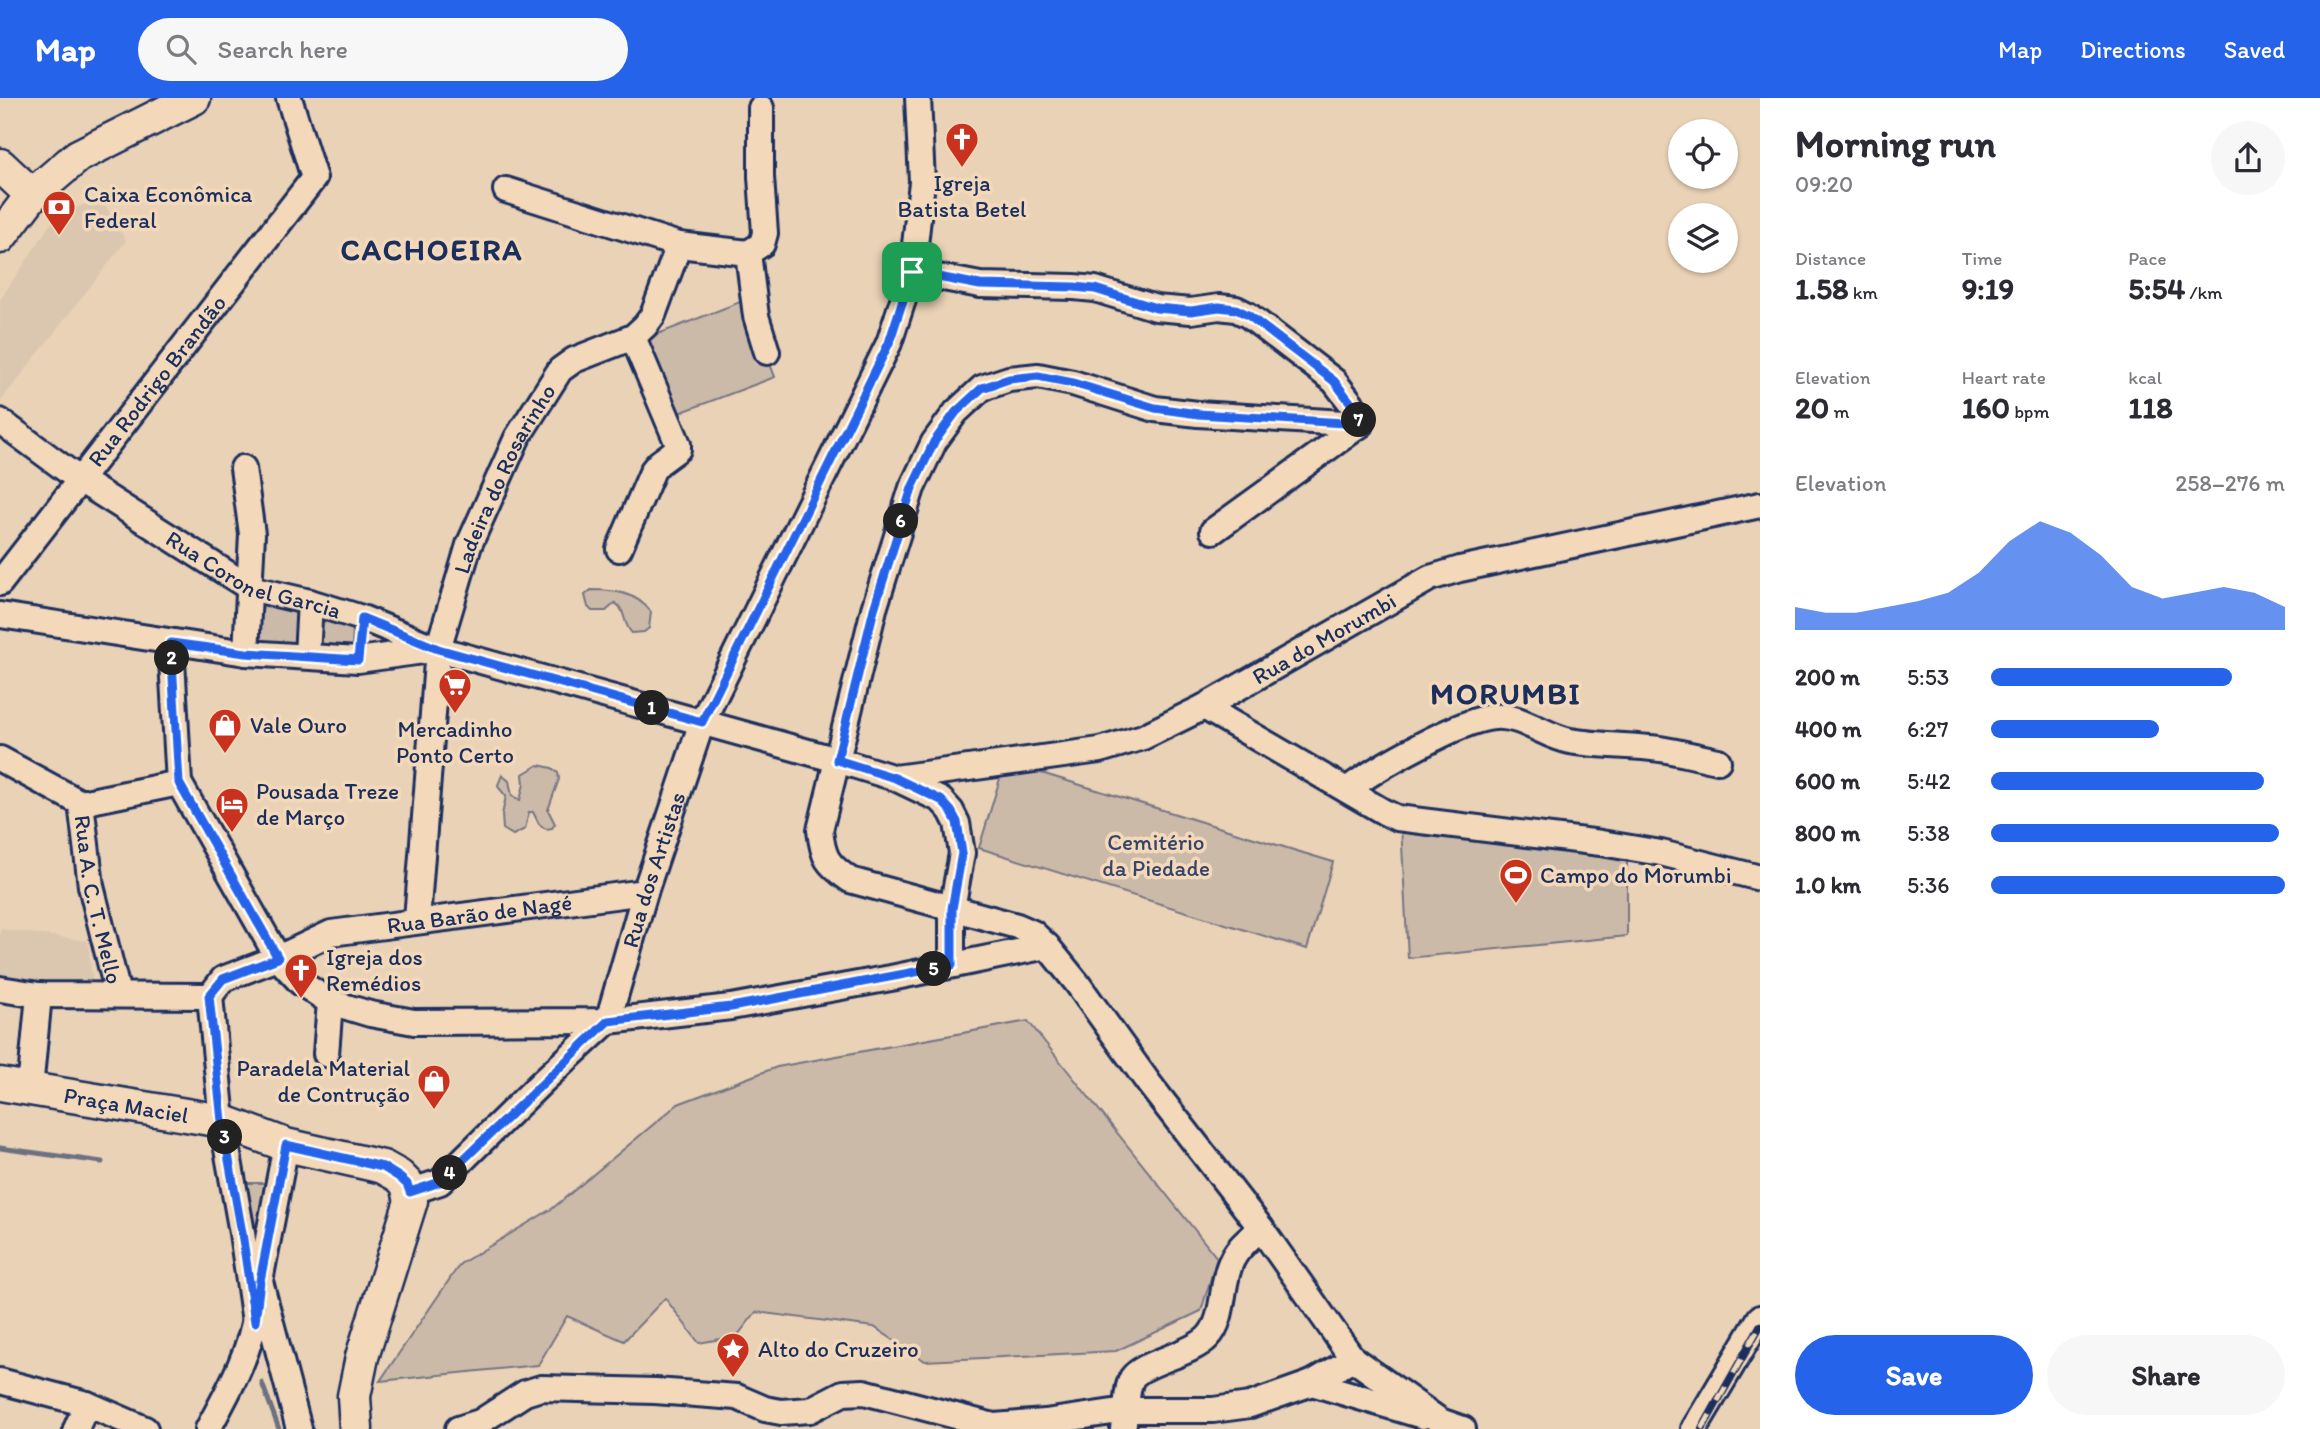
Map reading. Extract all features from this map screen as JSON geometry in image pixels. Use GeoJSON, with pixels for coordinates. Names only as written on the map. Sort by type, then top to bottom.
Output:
{"type":"FeatureCollection","features":[{"type":"Feature","properties":{"kind":"main road"},"geometry":{"type":"LineString","coordinates":[[0,237],[32,195],[78,156],[194,98]]}},
{"type":"Feature","properties":{"kind":"main road"},"geometry":{"type":"LineString","coordinates":[[0,164],[32,195]]}},
{"type":"Feature","properties":{"kind":"main road","name":"Praça Maciel"},"geometry":{"type":"LineString","coordinates":[[15,1086],[222,1121]]}},
{"type":"Feature","properties":{"kind":"main road"},"geometry":{"type":"LineString","coordinates":[[222,1121],[286,1145],[383,1167],[407,1184],[411,1201],[362,1357],[354,1396],[356,1429]]}},
{"type":"Feature","properties":{"kind":"street","name":"Rua Rodrigo Brandão"},"geometry":{"type":"LineString","coordinates":[[0,583],[314,178],[289,98]]}},
{"type":"Feature","properties":{"kind":"street","name":"Rua dos Artistas"},"geometry":{"type":"LineString","coordinates":[[608,1021],[645,891],[702,722],[889,343],[912,272],[922,182],[918,98]]}},
{"type":"Feature","properties":{"kind":"street"},"geometry":{"type":"LineString","coordinates":[[506,190],[679,245],[748,253],[762,244],[765,233],[761,177],[761,107]]}},
{"type":"Feature","properties":{"kind":"street","name":"Ladeira do Rosarinho"},"geometry":{"type":"LineString","coordinates":[[417,920],[438,649],[469,545],[517,438],[560,370],[574,360],[633,337],[645,326],[653,315],[679,245]]}},
{"type":"Feature","properties":{"kind":"street"},"geometry":{"type":"LineString","coordinates":[[748,253],[756,316],[767,352]]}},
{"type":"Feature","properties":{"kind":"street"},"geometry":{"type":"LineString","coordinates":[[912,272],[980,285],[1095,289],[1156,308],[1191,311],[1219,307],[1236,309],[1248,315],[1334,381],[1351,403],[1361,424]]}},
{"type":"Feature","properties":{"kind":"street"},"geometry":{"type":"LineString","coordinates":[[619,550],[653,470],[678,449],[633,337]]}},
{"type":"Feature","properties":{"kind":"street"},"geometry":{"type":"LineString","coordinates":[[1361,424],[1166,410],[1073,383],[1038,376],[1009,379],[982,388],[956,412],[934,442],[912,488],[874,609],[820,830],[822,853],[833,868],[850,880],[1017,926],[1033,933],[1077,983],[1215,1171],[1261,1228],[1353,1359],[1451,1425]]}},
{"type":"Feature","properties":{"kind":"street","name":"Rua Coronel Garcia"},"geometry":{"type":"LineString","coordinates":[[0,421],[80,480],[250,588],[362,618],[438,649],[837,760],[895,778],[941,800],[957,822],[962,853],[952,909]]}},
{"type":"Feature","properties":{"kind":"street"},"geometry":{"type":"LineString","coordinates":[[1213,531],[1361,424]]}},
{"type":"Feature","properties":{"kind":"street"},"geometry":{"type":"LineString","coordinates":[[243,468],[252,534],[246,653]]}},
{"type":"Feature","properties":{"kind":"street","name":"Rua do Morumbi"},"geometry":{"type":"LineString","coordinates":[[895,778],[1100,750],[1143,737],[1204,707],[1430,579],[1460,569],[1760,505]]}},
{"type":"Feature","properties":{"kind":"street"},"geometry":{"type":"LineString","coordinates":[[307,656],[310,602]]}},
{"type":"Feature","properties":{"kind":"street"},"geometry":{"type":"LineString","coordinates":[[0,615],[246,653],[358,660],[438,649]]}},
{"type":"Feature","properties":{"kind":"street"},"geometry":{"type":"LineString","coordinates":[[358,660],[362,618]]}},
{"type":"Feature","properties":{"kind":"street"},"geometry":{"type":"LineString","coordinates":[[171,643],[179,783],[278,958],[301,983],[330,1002],[370,1014],[414,1022],[608,1021],[731,1007],[1047,946]]}},
{"type":"Feature","properties":{"kind":"street"},"geometry":{"type":"LineString","coordinates":[[1204,707],[1397,818],[1601,843],[1661,853],[1760,878]]}},
{"type":"Feature","properties":{"kind":"street"},"geometry":{"type":"LineString","coordinates":[[1347,790],[1367,775],[1457,729],[1499,716],[1515,719],[1545,734],[1570,741],[1660,749],[1717,761]]}},
{"type":"Feature","properties":{"kind":"street"},"geometry":{"type":"LineString","coordinates":[[0,759],[81,803],[179,783]]}},
{"type":"Feature","properties":{"kind":"street","name":"Rua A. C. T. Mello"},"geometry":{"type":"LineString","coordinates":[[81,803],[91,886],[118,994]]}},
{"type":"Feature","properties":{"kind":"street","name":"Rua Barão de Nagé"},"geometry":{"type":"LineString","coordinates":[[278,958],[331,933],[645,891]]}},
{"type":"Feature","properties":{"kind":"street"},"geometry":{"type":"LineString","coordinates":[[952,909],[952,965]]}},
{"type":"Feature","properties":{"kind":"street"},"geometry":{"type":"LineString","coordinates":[[0,989],[39,995],[209,996],[223,979],[278,958]]}},
{"type":"Feature","properties":{"kind":"street","name":"Praça Maciel"},"geometry":{"type":"LineString","coordinates":[[15,1086],[39,995]]}},
{"type":"Feature","properties":{"kind":"street","name":"Praça Maciel"},"geometry":{"type":"LineString","coordinates":[[209,996],[222,1121]]}},
{"type":"Feature","properties":{"kind":"street"},"geometry":{"type":"LineString","coordinates":[[326,1054],[330,1002]]}},
{"type":"Feature","properties":{"kind":"street"},"geometry":{"type":"LineString","coordinates":[[410,1192],[440,1182],[608,1021]]}},
{"type":"Feature","properties":{"kind":"street"},"geometry":{"type":"LineString","coordinates":[[222,1121],[255,1322]]}},
{"type":"Feature","properties":{"kind":"street"},"geometry":{"type":"LineString","coordinates":[[208,1429],[239,1371],[255,1322],[260,1281],[286,1145]]}},
{"type":"Feature","properties":{"kind":"street"},"geometry":{"type":"LineString","coordinates":[[1124,1420],[1130,1385],[1136,1374],[1185,1352],[1209,1336],[1217,1319],[1230,1262],[1238,1249],[1261,1228]]}},
{"type":"Feature","properties":{"kind":"street"},"geometry":{"type":"LineString","coordinates":[[260,1281],[299,1429]]}},
{"type":"Feature","properties":{"kind":"street"},"geometry":{"type":"LineString","coordinates":[[1694,1429],[1760,1318]]}},
{"type":"Feature","properties":{"kind":"street"},"geometry":{"type":"LineString","coordinates":[[458,1429],[480,1422],[525,1393],[541,1388],[655,1391],[737,1397],[765,1409],[780,1412],[810,1410],[843,1392],[864,1392],[994,1426],[1124,1420],[1213,1410],[1249,1417],[1353,1359]]}},
{"type":"Feature","properties":{"kind":"street"},"geometry":{"type":"LineString","coordinates":[[0,1381],[87,1404],[145,1429]]}},
{"type":"Feature","properties":{"kind":"street"},"geometry":{"type":"LineString","coordinates":[[1312,1383],[1451,1425]]}},
{"type":"Feature","properties":{"kind":"street"},"geometry":{"type":"LineString","coordinates":[[76,1429],[87,1404]]}},
{"type":"Feature","properties":{"kind":"shaded area"},"geometry":{"type":"Polygon","coordinates":[[[101,198],[126,241],[0,402],[0,300],[56,216],[101,198]]]}},
{"type":"Feature","properties":{"kind":"shaded area"},"geometry":{"type":"Polygon","coordinates":[[[0,929],[88,941],[93,986],[0,979],[0,929]]]}},
{"type":"Feature","properties":{"kind":"green space"},"geometry":{"type":"Polygon","coordinates":[[[745,300],[775,377],[674,415],[645,339],[745,300]]]}},
{"type":"Feature","properties":{"kind":"green space"},"geometry":{"type":"Polygon","coordinates":[[[591,590],[616,592],[639,600],[651,612],[649,628],[644,632],[632,633],[621,609],[615,603],[606,611],[592,611],[585,595],[591,590]]]}},
{"type":"Feature","properties":{"kind":"green space"},"geometry":{"type":"Polygon","coordinates":[[[263,604],[298,613],[295,644],[257,642],[263,604]]]}},
{"type":"Feature","properties":{"kind":"green space"},"geometry":{"type":"Polygon","coordinates":[[[320,618],[353,625],[352,649],[317,646],[320,618]]]}},
{"type":"Feature","properties":{"kind":"green space","name":"Cemitério da Piedade"},"geometry":{"type":"Polygon","coordinates":[[[1005,762],[1333,862],[1307,949],[979,848],[1005,762]]]}},
{"type":"Feature","properties":{"kind":"green space"},"geometry":{"type":"Polygon","coordinates":[[[538,765],[552,768],[558,773],[559,779],[548,810],[555,824],[546,829],[539,824],[533,812],[529,812],[525,829],[513,835],[503,829],[502,815],[506,796],[498,785],[502,775],[509,781],[512,796],[520,800],[524,784],[523,774],[538,765]]]}},
{"type":"Feature","properties":{"kind":"green space","name":"Campo do Morumbi"},"geometry":{"type":"Polygon","coordinates":[[[1401,826],[1627,853],[1627,936],[1408,958],[1401,826]]]}},
{"type":"Feature","properties":{"kind":"green space"},"geometry":{"type":"Polygon","coordinates":[[[1028,1021],[1217,1258],[1201,1311],[1116,1351],[925,1361],[874,1327],[756,1312],[737,1336],[699,1343],[665,1298],[624,1341],[567,1316],[538,1365],[380,1381],[460,1264],[553,1208],[678,1104],[777,1067],[1028,1021]]]}},
{"type":"Feature","properties":{"kind":"green space"},"geometry":{"type":"Polygon","coordinates":[[[245,1183],[271,1183],[260,1281],[245,1183]]]}},
{"type":"Feature","properties":{"kind":"waterway"},"geometry":{"type":"LineString","coordinates":[[0,1148],[102,1162]]}},
{"type":"Feature","properties":{"kind":"waterway"},"geometry":{"type":"LineString","coordinates":[[262,1383],[279,1429]]}},
{"type":"Feature","properties":{"kind":"railway"},"geometry":{"type":"LineString","coordinates":[[1702,1429],[1760,1326]]}},
{"type":"Feature","properties":{"kind":"place","name":"Igreja Batista Betel"},"geometry":{"type":"Point","coordinates":[962,169]}},
{"type":"Feature","properties":{"kind":"place","name":"Caixa Econômica Federal"},"geometry":{"type":"Point","coordinates":[59,237]}},
{"type":"Feature","properties":{"kind":"place","name":"Mercadinho Ponto Certo"},"geometry":{"type":"Point","coordinates":[455,715]}},
{"type":"Feature","properties":{"kind":"place","name":"Vale Ouro"},"geometry":{"type":"Point","coordinates":[225,755]}},
{"type":"Feature","properties":{"kind":"place","name":"Pousada Treze de Março"},"geometry":{"type":"Point","coordinates":[232,834]}},
{"type":"Feature","properties":{"kind":"place","name":"Campo do Morumbi"},"geometry":{"type":"Point","coordinates":[1516,905]}},
{"type":"Feature","properties":{"kind":"place","name":"Igreja dos Remédios"},"geometry":{"type":"Point","coordinates":[301,1000]}},
{"type":"Feature","properties":{"kind":"place","name":"Paradela Material de Contrução"},"geometry":{"type":"Point","coordinates":[434,1111]}},
{"type":"Feature","properties":{"kind":"place","name":"Alto do Cruzeiro"},"geometry":{"type":"Point","coordinates":[733,1379]}},
{"type":"Feature","properties":{"kind":"district","name":"CACHOEIRA"},"geometry":{"type":"Point","coordinates":[432,250]}},
{"type":"Feature","properties":{"kind":"district","name":"MORUMBI"},"geometry":{"type":"Point","coordinates":[1506,694]}},
{"type":"Feature","properties":{"kind":"route"},"geometry":{"type":"LineString","coordinates":[[912,272],[980,285],[1095,289],[1156,308],[1191,311],[1219,307],[1236,309],[1248,315],[1334,381],[1351,403],[1361,424],[1198,414],[1155,408],[1073,383],[1038,376],[1009,379],[982,388],[956,412],[934,442],[912,488],[874,609],[837,760],[895,778],[941,800],[951,811],[957,822],[962,853],[952,909],[952,965],[731,1007],[608,1021],[440,1182],[410,1192],[407,1184],[383,1167],[286,1145],[260,1281],[255,1322],[222,1121],[209,996],[223,979],[278,958],[179,783],[171,643],[246,653],[358,660],[362,618],[438,649],[702,722],[889,343],[912,272]]}}]}
